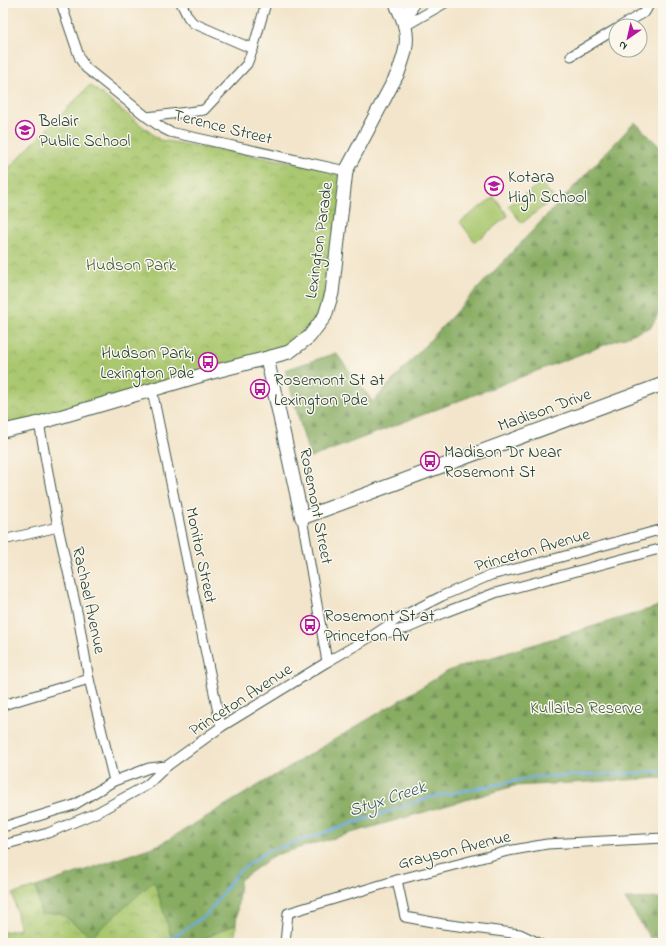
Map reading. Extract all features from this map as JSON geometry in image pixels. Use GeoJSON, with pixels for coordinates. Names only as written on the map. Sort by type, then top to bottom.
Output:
{"type":"FeatureCollection","features":[{"type":"Feature","properties":{"kind":"main road","name":"Lexington Parade"},"geometry":{"type":"LineString","coordinates":[[3,431],[39,423],[209,373],[289,352],[309,337],[325,316],[332,293],[346,171],[398,72],[404,56],[407,41],[405,26],[397,3]]}},
{"type":"Feature","properties":{"kind":"main road","name":"Lexington Parade"},"geometry":{"type":"LineString","coordinates":[[405,26],[412,3]]}},
{"type":"Feature","properties":{"kind":"main road","name":"Rosemont Street"},"geometry":{"type":"LineString","coordinates":[[267,358],[302,518]]}},
{"type":"Feature","properties":{"kind":"main road","name":"Madison Drive"},"geometry":{"type":"LineString","coordinates":[[302,518],[663,384]]}},
{"type":"Feature","properties":{"kind":"street","name":"Terence Street"},"geometry":{"type":"LineString","coordinates":[[61,3],[80,59],[86,68],[162,128],[170,132],[346,171]]}},
{"type":"Feature","properties":{"kind":"street"},"geometry":{"type":"LineString","coordinates":[[181,3],[188,17],[193,22],[253,49]]}},
{"type":"Feature","properties":{"kind":"street"},"geometry":{"type":"LineString","coordinates":[[147,117],[204,110],[247,64],[253,49],[266,3]]}},
{"type":"Feature","properties":{"kind":"street"},"geometry":{"type":"LineString","coordinates":[[405,26],[445,3]]}},
{"type":"Feature","properties":{"kind":"street"},"geometry":{"type":"LineString","coordinates":[[635,18],[645,12],[650,3]]}},
{"type":"Feature","properties":{"kind":"street"},"geometry":{"type":"LineString","coordinates":[[571,56],[608,34]]}},
{"type":"Feature","properties":{"kind":"street","name":"Monitor Street"},"geometry":{"type":"LineString","coordinates":[[152,390],[221,727]]}},
{"type":"Feature","properties":{"kind":"street","name":"Rachael Avenue"},"geometry":{"type":"LineString","coordinates":[[39,423],[58,527],[78,616],[89,679],[114,781]]}},
{"type":"Feature","properties":{"kind":"street","name":"Rosemont Street"},"geometry":{"type":"LineString","coordinates":[[302,518],[327,662]]}},
{"type":"Feature","properties":{"kind":"street"},"geometry":{"type":"LineString","coordinates":[[3,540],[58,527]]}},
{"type":"Feature","properties":{"kind":"street","name":"Princeton Avenue"},"geometry":{"type":"LineString","coordinates":[[3,845],[48,833],[98,812],[147,785],[167,766],[221,727],[372,636],[399,618],[442,596],[491,575],[663,528]]}},
{"type":"Feature","properties":{"kind":"street","name":"Princeton Avenue"},"geometry":{"type":"LineString","coordinates":[[372,636],[408,628],[496,593],[663,548]]}},
{"type":"Feature","properties":{"kind":"street"},"geometry":{"type":"LineString","coordinates":[[3,705],[89,679]]}},
{"type":"Feature","properties":{"kind":"street","name":"Princeton Avenue"},"geometry":{"type":"LineString","coordinates":[[3,827],[74,805],[114,781],[149,768],[167,766]]}},
{"type":"Feature","properties":{"kind":"street","name":"Grayson Avenue"},"geometry":{"type":"LineString","coordinates":[[285,943],[288,913],[397,880],[508,851],[547,844],[663,838]]}},
{"type":"Feature","properties":{"kind":"street"},"geometry":{"type":"LineString","coordinates":[[397,880],[405,917],[442,924],[520,934],[539,943]]}},
{"type":"Feature","properties":{"kind":"green space","name":"Hudson Park"},"geometry":{"type":"Polygon","coordinates":[[[90,85],[160,140],[346,171],[325,316],[289,352],[3,430],[3,174],[90,85]]]}},
{"type":"Feature","properties":{"kind":"green space"},"geometry":{"type":"Polygon","coordinates":[[[635,122],[663,150],[663,305],[651,327],[310,458],[285,370],[336,353],[373,402],[635,122]]]}},
{"type":"Feature","properties":{"kind":"green space"},"geometry":{"type":"Polygon","coordinates":[[[541,183],[554,198],[522,223],[508,206],[541,183]]]}},
{"type":"Feature","properties":{"kind":"green space"},"geometry":{"type":"Polygon","coordinates":[[[494,197],[508,216],[475,242],[460,222],[494,197]]]}},
{"type":"Feature","properties":{"kind":"green space","name":"Kullaiba Reserve"},"geometry":{"type":"Polygon","coordinates":[[[663,605],[663,778],[514,786],[275,855],[240,880],[236,924],[195,943],[173,943],[154,882],[91,938],[60,913],[41,914],[36,887],[161,844],[450,670],[663,605]]]}},
{"type":"Feature","properties":{"kind":"green space"},"geometry":{"type":"Polygon","coordinates":[[[154,881],[173,943],[3,943],[3,932],[20,929],[13,894],[36,887],[41,914],[60,913],[91,937],[154,881]]]}},
{"type":"Feature","properties":{"kind":"green space"},"geometry":{"type":"Polygon","coordinates":[[[663,898],[663,940],[652,941],[625,899],[663,898]]]}},
{"type":"Feature","properties":{"kind":"green space"},"geometry":{"type":"Polygon","coordinates":[[[236,924],[235,943],[195,943],[236,924]]]}},
{"type":"Feature","properties":{"kind":"waterway","name":"Styx Creek"},"geometry":{"type":"LineString","coordinates":[[156,943],[176,936],[207,914],[238,872],[266,852],[432,797],[535,777],[639,773],[663,770]]}},
{"type":"Feature","properties":{"kind":"place","name":"Belair Public School"},"geometry":{"type":"Point","coordinates":[25,130]}},
{"type":"Feature","properties":{"kind":"place","name":"Kotara High School"},"geometry":{"type":"Point","coordinates":[494,186]}},
{"type":"Feature","properties":{"kind":"place","name":"Hudson Park, Lexington Pde"},"geometry":{"type":"Point","coordinates":[208,362]}},
{"type":"Feature","properties":{"kind":"place","name":"Rosemont St at Lexington Pde"},"geometry":{"type":"Point","coordinates":[260,389]}},
{"type":"Feature","properties":{"kind":"place","name":"Madison Dr Near Rosemont St"},"geometry":{"type":"Point","coordinates":[430,461]}},
{"type":"Feature","properties":{"kind":"place","name":"Rosemont St at Princeton Av"},"geometry":{"type":"Point","coordinates":[310,625]}}]}
